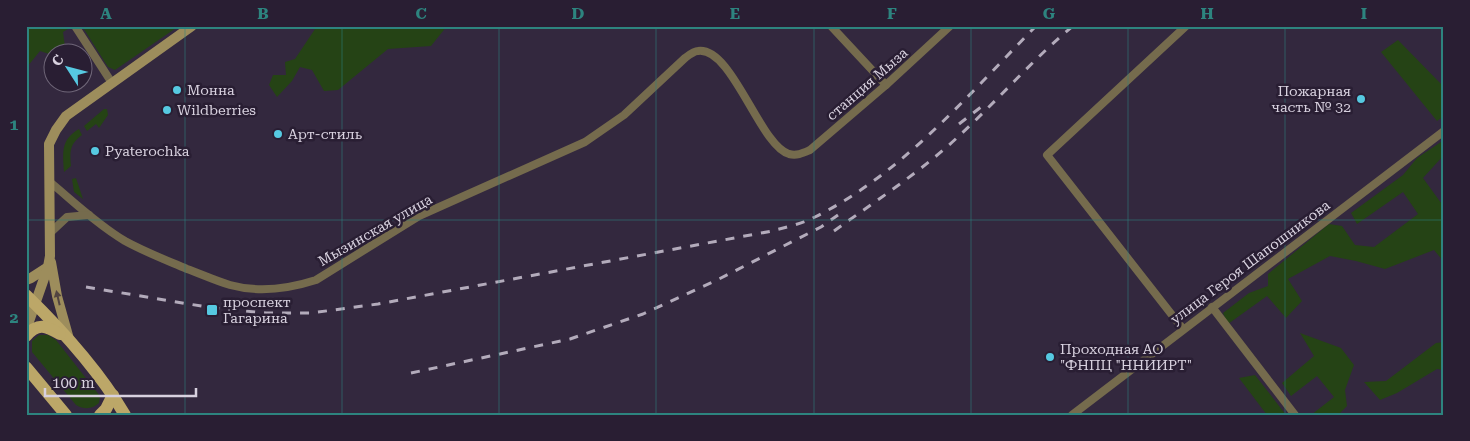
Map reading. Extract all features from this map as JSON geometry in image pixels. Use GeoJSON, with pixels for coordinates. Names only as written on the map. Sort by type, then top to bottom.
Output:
{"type":"FeatureCollection","features":[{"type":"Feature","properties":{"kind":"main road"},"geometry":{"type":"LineString","coordinates":[[26,330],[31,300],[48,267],[50,256],[49,144],[56,130],[66,116],[192,26]]}},
{"type":"Feature","properties":{"kind":"main road"},"geometry":{"type":"LineString","coordinates":[[50,256],[57,296],[69,339]]}},
{"type":"Feature","properties":{"kind":"main road"},"geometry":{"type":"LineString","coordinates":[[26,280],[48,267]]}},
{"type":"Feature","properties":{"kind":"main road"},"geometry":{"type":"LineString","coordinates":[[31,300],[69,339],[113,395],[125,415]]}},
{"type":"Feature","properties":{"kind":"main road"},"geometry":{"type":"LineString","coordinates":[[26,336],[40,326],[52,329],[69,339]]}},
{"type":"Feature","properties":{"kind":"main road"},"geometry":{"type":"LineString","coordinates":[[26,367],[66,415]]}},
{"type":"Feature","properties":{"kind":"main road"},"geometry":{"type":"LineString","coordinates":[[100,415],[106,409],[113,395]]}},
{"type":"Feature","properties":{"kind":"street"},"geometry":{"type":"LineString","coordinates":[[75,26],[112,83]]}},
{"type":"Feature","properties":{"kind":"street"},"geometry":{"type":"LineString","coordinates":[[831,26],[886,85]]}},
{"type":"Feature","properties":{"kind":"street","name":"станция Мыза"},"geometry":{"type":"LineString","coordinates":[[798,155],[810,150],[886,85],[950,26]]}},
{"type":"Feature","properties":{"kind":"street"},"geometry":{"type":"LineString","coordinates":[[1183,329],[1047,155],[1186,26]]}},
{"type":"Feature","properties":{"kind":"street","name":"Мызинская улица"},"geometry":{"type":"LineString","coordinates":[[50,182],[89,215],[124,240],[163,259],[230,286],[278,289],[316,280],[419,216],[585,142],[624,115],[685,58],[696,51],[706,51],[715,56],[726,67],[774,142],[787,154],[798,155]]}},
{"type":"Feature","properties":{"kind":"street","name":"улица Героя Шапошникова"},"geometry":{"type":"LineString","coordinates":[[1072,415],[1444,131]]}},
{"type":"Feature","properties":{"kind":"street"},"geometry":{"type":"LineString","coordinates":[[51,232],[67,217],[89,215]]}},
{"type":"Feature","properties":{"kind":"street"},"geometry":{"type":"LineString","coordinates":[[1212,307],[1295,415]]}},
{"type":"Feature","properties":{"kind":"green space"},"geometry":{"type":"Polygon","coordinates":[[[26,26],[73,26],[63,32],[64,42],[42,42],[42,52],[40,51],[27,67],[26,26]]]}},
{"type":"Feature","properties":{"kind":"green space"},"geometry":{"type":"Polygon","coordinates":[[[82,26],[179,26],[115,70],[108,67],[82,26]]]}},
{"type":"Feature","properties":{"kind":"green space"},"geometry":{"type":"Polygon","coordinates":[[[317,26],[447,26],[431,46],[388,49],[338,90],[324,91],[312,70],[300,67],[292,81],[277,97],[269,85],[273,75],[286,75],[285,62],[295,59],[317,26]]]}},
{"type":"Feature","properties":{"kind":"green space"},"geometry":{"type":"Polygon","coordinates":[[[1398,40],[1444,87],[1444,116],[1437,121],[1381,52],[1398,40]]]}},
{"type":"Feature","properties":{"kind":"green space"},"geometry":{"type":"Polygon","coordinates":[[[104,109],[107,109],[108,115],[99,128],[96,124],[87,131],[84,126],[104,109]]]}},
{"type":"Feature","properties":{"kind":"green space"},"geometry":{"type":"Polygon","coordinates":[[[79,129],[82,135],[73,145],[71,166],[64,172],[63,153],[66,142],[79,129]]]}},
{"type":"Feature","properties":{"kind":"green space"},"geometry":{"type":"Polygon","coordinates":[[[1444,140],[1444,155],[1423,178],[1444,207],[1444,262],[1434,250],[1385,269],[1330,256],[1288,279],[1302,301],[1286,318],[1267,296],[1228,324],[1223,313],[1249,293],[1268,286],[1268,274],[1329,224],[1342,226],[1355,245],[1374,247],[1418,214],[1403,192],[1357,224],[1351,213],[1403,175],[1417,158],[1444,140]]]}},
{"type":"Feature","properties":{"kind":"green space"},"geometry":{"type":"Polygon","coordinates":[[[76,178],[83,199],[74,192],[72,179],[76,178]]]}},
{"type":"Feature","properties":{"kind":"green space"},"geometry":{"type":"Polygon","coordinates":[[[1300,333],[1341,348],[1354,365],[1345,390],[1347,406],[1338,415],[1311,415],[1334,397],[1317,376],[1291,396],[1282,383],[1314,356],[1300,333]]]}},
{"type":"Feature","properties":{"kind":"green space"},"geometry":{"type":"Polygon","coordinates":[[[39,335],[48,335],[56,340],[100,396],[99,403],[94,407],[88,408],[76,405],[32,352],[32,341],[39,335]]]}},
{"type":"Feature","properties":{"kind":"green space"},"geometry":{"type":"Polygon","coordinates":[[[1444,342],[1444,370],[1437,369],[1397,393],[1380,400],[1364,382],[1386,381],[1436,343],[1444,342]]]}},
{"type":"Feature","properties":{"kind":"green space"},"geometry":{"type":"Polygon","coordinates":[[[1255,375],[1286,415],[1267,415],[1239,378],[1255,375]]]}},
{"type":"Feature","properties":{"kind":"railway"},"geometry":{"type":"LineString","coordinates":[[86,287],[213,308],[266,313],[311,313],[378,304],[788,227],[810,219],[847,199],[906,155],[933,131],[1036,26]]}},
{"type":"Feature","properties":{"kind":"railway"},"geometry":{"type":"LineString","coordinates":[[834,231],[899,185],[946,148],[1073,26]]}},
{"type":"Feature","properties":{"kind":"railway"},"geometry":{"type":"LineString","coordinates":[[959,124],[981,107]]}},
{"type":"Feature","properties":{"kind":"railway"},"geometry":{"type":"LineString","coordinates":[[411,373],[570,339],[643,314],[717,280],[821,227],[838,215]]}},
{"type":"Feature","properties":{"kind":"place","name":"Монна"},"geometry":{"type":"Point","coordinates":[177,90]}},
{"type":"Feature","properties":{"kind":"place","name":"Пожарная часть № 32"},"geometry":{"type":"Point","coordinates":[1361,99]}},
{"type":"Feature","properties":{"kind":"place","name":"Wildberries"},"geometry":{"type":"Point","coordinates":[167,110]}},
{"type":"Feature","properties":{"kind":"place","name":"Арт-стиль"},"geometry":{"type":"Point","coordinates":[278,134]}},
{"type":"Feature","properties":{"kind":"place","name":"Pyaterochka"},"geometry":{"type":"Point","coordinates":[95,151]}},
{"type":"Feature","properties":{"kind":"place","name":"проспект Гагарина"},"geometry":{"type":"Point","coordinates":[212,310]}},
{"type":"Feature","properties":{"kind":"place","name":"Проходная АО \"ФНПЦ \"ННИИРТ\""},"geometry":{"type":"Point","coordinates":[1050,357]}}]}
